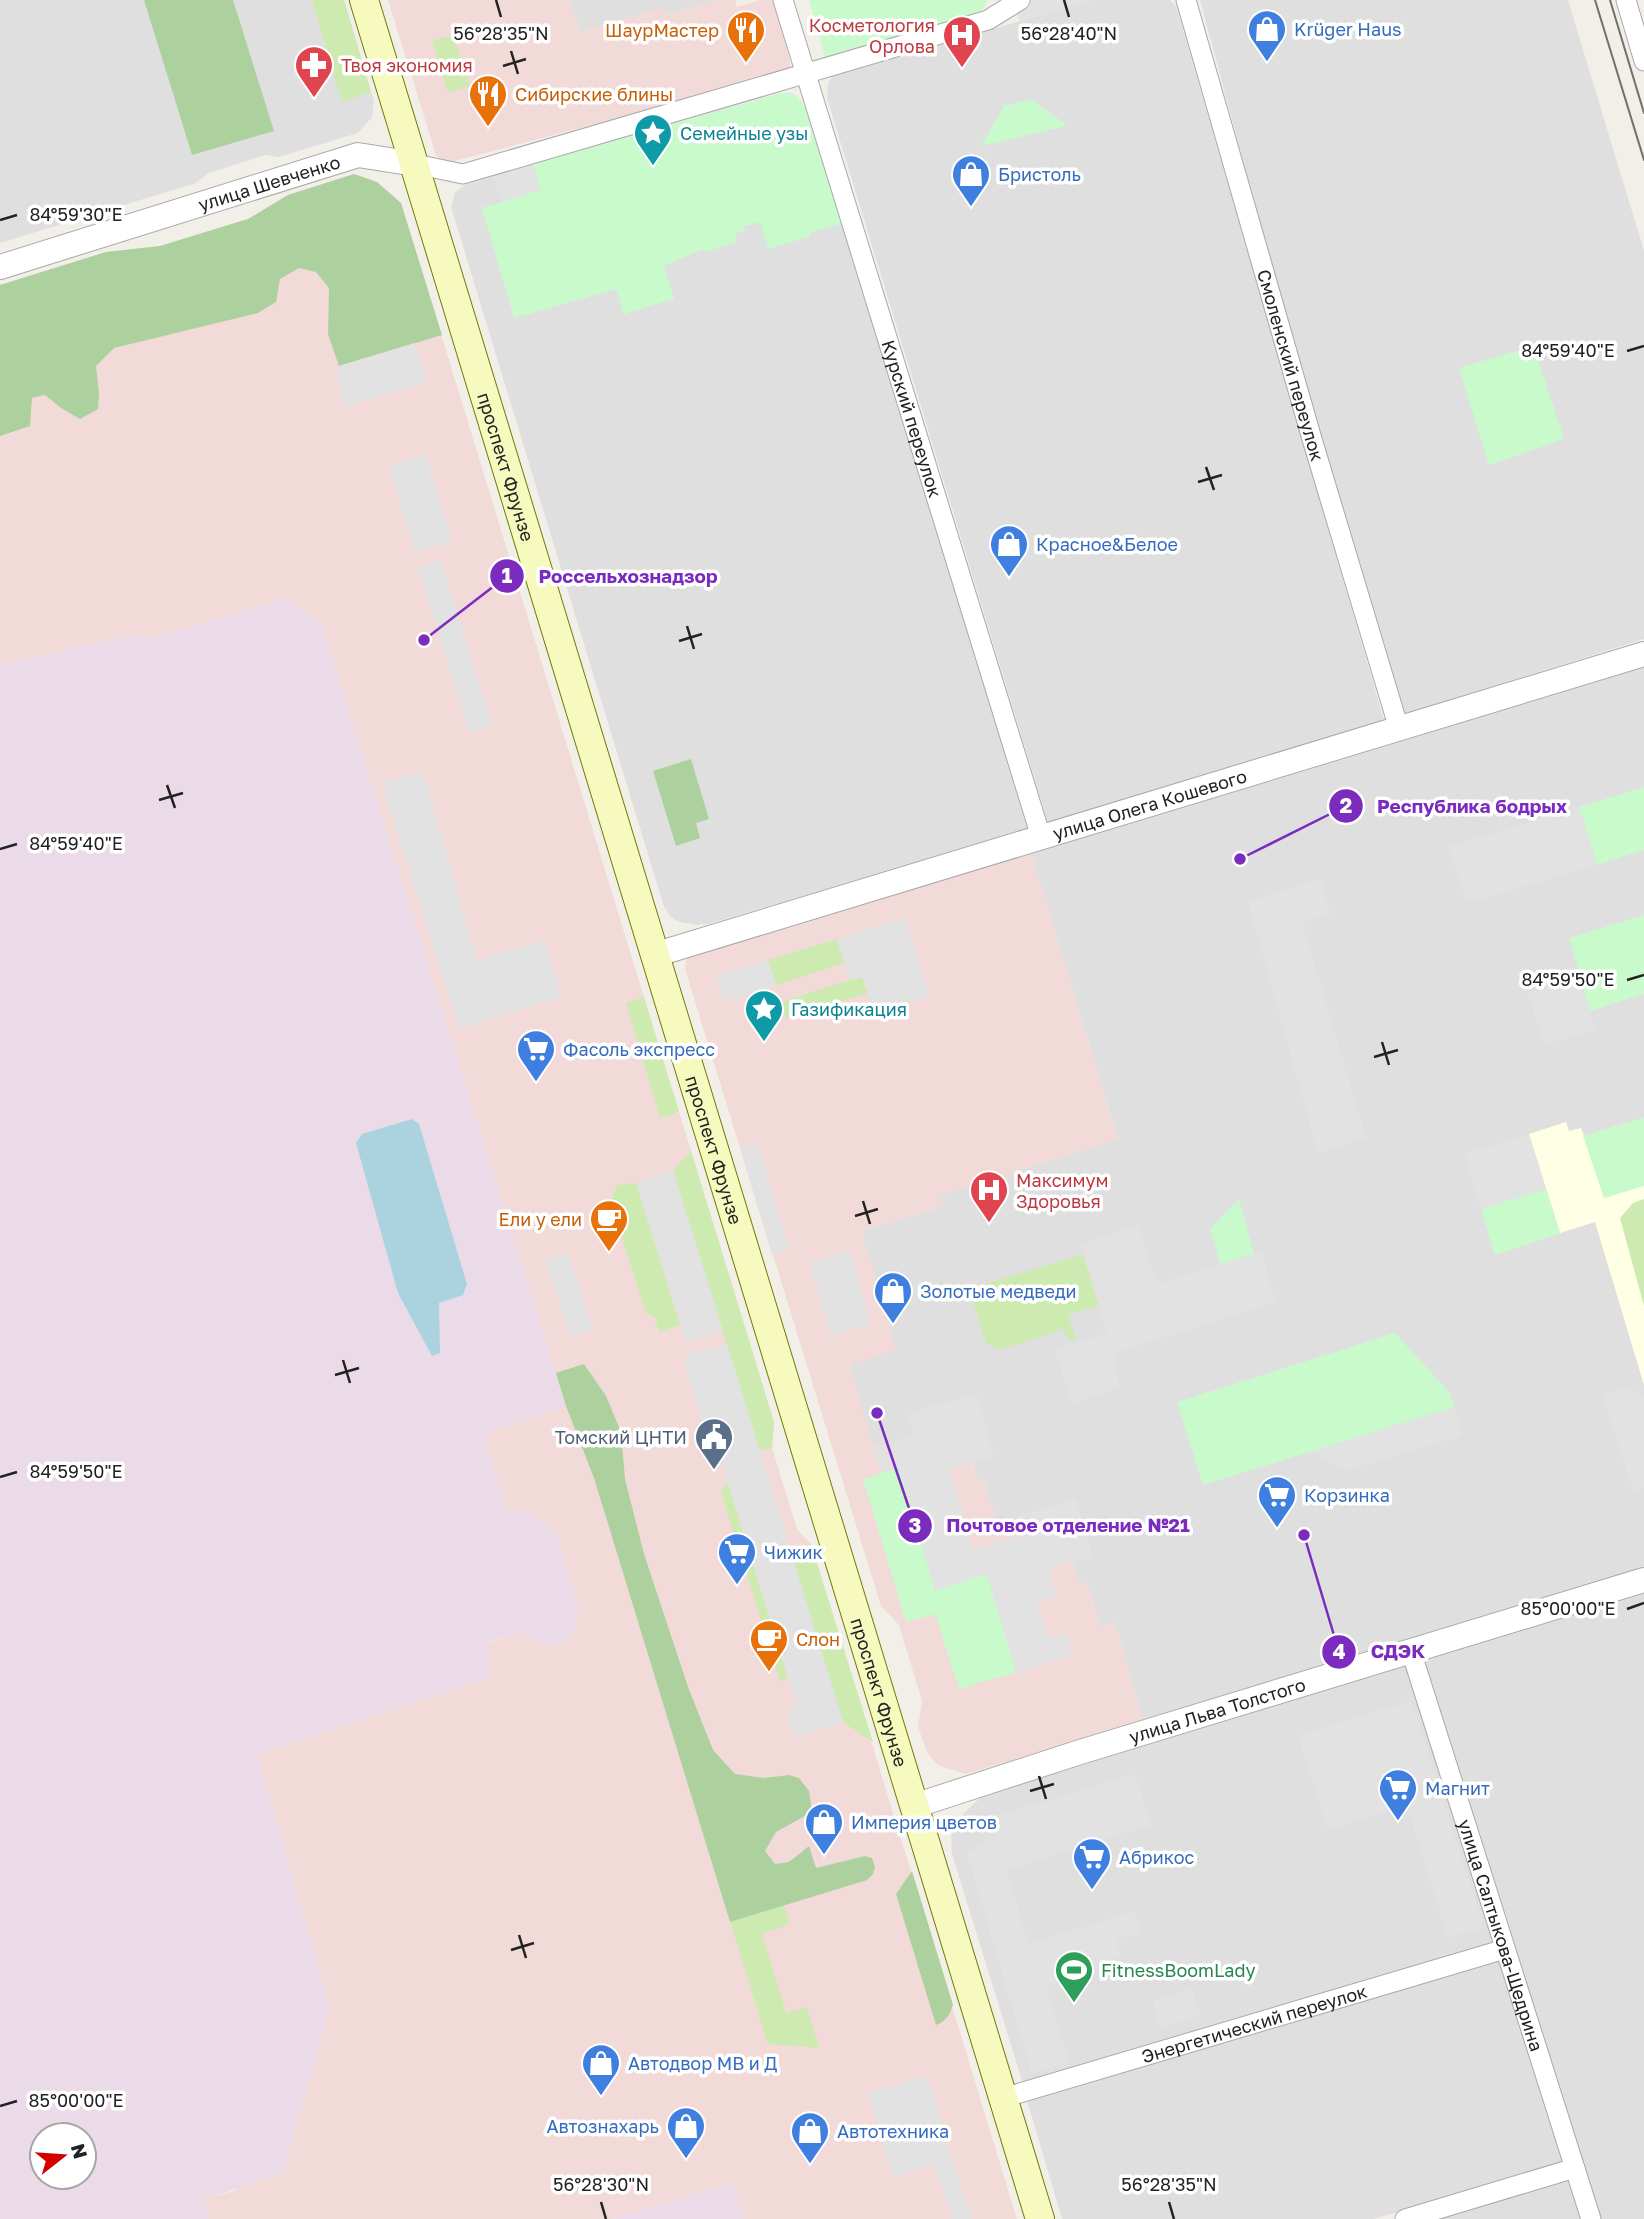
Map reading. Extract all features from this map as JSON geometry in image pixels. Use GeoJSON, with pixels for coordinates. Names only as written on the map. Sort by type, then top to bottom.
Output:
{"type":"FeatureCollection","features":[{"type":"Feature","properties":{"kind":"main road","name":"проспект Фрунзе"},"geometry":{"type":"LineString","coordinates":[[364,0],[1040,2219]]}},
{"type":"Feature","properties":{"kind":"street","name":"Курский переулок"},"geometry":{"type":"LineString","coordinates":[[783,0],[1041,837]]}},
{"type":"Feature","properties":{"kind":"street","name":"улица Шевченко"},"geometry":{"type":"LineString","coordinates":[[0,267],[358,155],[463,174],[988,20],[1020,0]]}},
{"type":"Feature","properties":{"kind":"street","name":"Смоленский переулок"},"geometry":{"type":"LineString","coordinates":[[1186,0],[1308,426],[1399,729]]}},
{"type":"Feature","properties":{"kind":"street"},"geometry":{"type":"LineString","coordinates":[[1633,10],[1644,61]]}},
{"type":"Feature","properties":{"kind":"street","name":"улица Олега Кошевого"},"geometry":{"type":"LineString","coordinates":[[654,955],[1644,654]]}},
{"type":"Feature","properties":{"kind":"street","name":"улица Льва Толстого"},"geometry":{"type":"LineString","coordinates":[[914,1806],[1077,1753],[1644,1580]]}},
{"type":"Feature","properties":{"kind":"street","name":"улица Салтыкова-Щедрина"},"geometry":{"type":"LineString","coordinates":[[1411,1651],[1591,2219]]}},
{"type":"Feature","properties":{"kind":"street","name":"Энергетический переулок"},"geometry":{"type":"LineString","coordinates":[[1003,2098],[1505,1949]]}},
{"type":"Feature","properties":{"kind":"street"},"geometry":{"type":"LineString","coordinates":[[1405,2219],[1575,2168]]}},
{"type":"Feature","properties":{"kind":"shaded area"},"geometry":{"type":"Polygon","coordinates":[[[0,0],[344,0],[374,101],[372,117],[358,133],[279,157],[265,155],[209,173],[196,183],[0,243],[0,0]]]}},
{"type":"Feature","properties":{"kind":"shaded area"},"geometry":{"type":"Polygon","coordinates":[[[388,0],[570,0],[580,32],[665,7],[668,15],[718,0],[735,0],[737,7],[760,0],[774,0],[792,70],[451,162],[440,160],[436,155],[388,0]]]}},
{"type":"Feature","properties":{"kind":"shaded area"},"geometry":{"type":"Polygon","coordinates":[[[570,0],[718,0],[667,15],[665,8],[580,32],[570,0]]]}},
{"type":"Feature","properties":{"kind":"shaded area"},"geometry":{"type":"Polygon","coordinates":[[[1032,0],[1093,0],[1019,21],[1015,5],[1032,0]]]}},
{"type":"Feature","properties":{"kind":"shaded area"},"geometry":{"type":"Polygon","coordinates":[[[1092,0],[1170,0],[1176,6],[1384,720],[1048,823],[827,98],[828,84],[832,76],[1092,0]]]}},
{"type":"Feature","properties":{"kind":"shaded area"},"geometry":{"type":"Polygon","coordinates":[[[1200,0],[1568,0],[1644,251],[1644,639],[1402,715],[1279,295],[1200,0]]]}},
{"type":"Feature","properties":{"kind":"shaded area"},"geometry":{"type":"Polygon","coordinates":[[[781,93],[798,97],[806,109],[1030,828],[708,924],[696,925],[679,922],[670,916],[664,907],[451,207],[455,193],[465,185],[781,93]]]}},
{"type":"Feature","properties":{"kind":"shaded area"},"geometry":{"type":"Polygon","coordinates":[[[533,164],[541,190],[501,202],[493,176],[533,164]]]}},
{"type":"Feature","properties":{"kind":"shaded area"},"geometry":{"type":"Polygon","coordinates":[[[354,174],[377,182],[401,203],[774,1422],[772,1448],[797,1529],[811,1544],[1017,2219],[743,2219],[732,2183],[613,2219],[208,2219],[203,2200],[236,2190],[330,2008],[257,1754],[492,1677],[483,1643],[521,1632],[538,1644],[507,1510],[483,1438],[490,1432],[565,1406],[284,599],[151,639],[133,635],[0,665],[0,285],[106,252],[160,246],[248,219],[288,195],[354,174]]]}},
{"type":"Feature","properties":{"kind":"shaded area"},"geometry":{"type":"Polygon","coordinates":[[[415,343],[427,382],[344,407],[338,385],[339,366],[415,343]]]}},
{"type":"Feature","properties":{"kind":"shaded area"},"geometry":{"type":"Polygon","coordinates":[[[426,455],[452,541],[415,553],[389,466],[426,455]]]}},
{"type":"Feature","properties":{"kind":"shaded area"},"geometry":{"type":"Polygon","coordinates":[[[441,560],[492,726],[469,733],[418,567],[441,560]]]}},
{"type":"Feature","properties":{"kind":"shaded area"},"geometry":{"type":"Polygon","coordinates":[[[284,599],[322,625],[566,1406],[490,1432],[484,1439],[507,1510],[522,1509],[555,1531],[579,1608],[572,1636],[555,1646],[538,1644],[521,1632],[484,1642],[492,1677],[257,1754],[330,2008],[283,2173],[203,2200],[208,2219],[0,2219],[0,665],[133,635],[151,639],[284,599]]]}},
{"type":"Feature","properties":{"kind":"shaded area"},"geometry":{"type":"Polygon","coordinates":[[[1644,666],[1644,1568],[1143,1721],[1115,1623],[1100,1627],[1087,1583],[1079,1585],[1072,1562],[1092,1556],[997,1523],[984,1481],[978,1482],[972,1462],[909,1413],[916,1435],[873,1448],[849,1364],[896,1350],[861,1230],[943,1207],[940,1195],[1118,1139],[1031,853],[1644,666]]]}},
{"type":"Feature","properties":{"kind":"shaded area"},"geometry":{"type":"Polygon","coordinates":[[[423,771],[477,961],[544,940],[560,997],[459,1029],[382,782],[423,771]]]}},
{"type":"Feature","properties":{"kind":"shaded area"},"geometry":{"type":"Polygon","coordinates":[[[1579,807],[1597,865],[1467,903],[1448,847],[1579,807]]]}},
{"type":"Feature","properties":{"kind":"shaded area"},"geometry":{"type":"Polygon","coordinates":[[[1031,853],[1118,1139],[940,1195],[943,1207],[861,1230],[897,1350],[849,1365],[874,1448],[916,1435],[909,1413],[976,1394],[994,1456],[972,1463],[978,1482],[984,1481],[997,1523],[1076,1499],[1092,1556],[1072,1562],[1079,1585],[1087,1583],[1100,1627],[1115,1623],[1143,1721],[965,1774],[938,1765],[928,1754],[918,1727],[922,1701],[899,1625],[881,1606],[685,969],[690,955],[1031,853]]]}},
{"type":"Feature","properties":{"kind":"shaded area"},"geometry":{"type":"Polygon","coordinates":[[[1320,879],[1331,914],[1302,923],[1366,1138],[1318,1153],[1248,901],[1320,879]]]}},
{"type":"Feature","properties":{"kind":"shaded area"},"geometry":{"type":"Polygon","coordinates":[[[905,918],[930,996],[874,1013],[862,977],[849,980],[837,939],[905,918]]]}},
{"type":"Feature","properties":{"kind":"shaded area"},"geometry":{"type":"Polygon","coordinates":[[[768,960],[776,985],[724,1001],[716,976],[768,960]]]}},
{"type":"Feature","properties":{"kind":"shaded area"},"geometry":{"type":"Polygon","coordinates":[[[1580,978],[1595,1029],[1544,1045],[1528,993],[1580,978]]]}},
{"type":"Feature","properties":{"kind":"shaded area"},"geometry":{"type":"Polygon","coordinates":[[[1644,1118],[1644,1385],[1595,1222],[1560,1233],[1529,1134],[1566,1122],[1569,1131],[1581,1128],[1584,1136],[1644,1118]]]}},
{"type":"Feature","properties":{"kind":"shaded area"},"geometry":{"type":"Polygon","coordinates":[[[1529,1134],[1546,1189],[1481,1209],[1464,1154],[1529,1134]]]}},
{"type":"Feature","properties":{"kind":"shaded area"},"geometry":{"type":"Polygon","coordinates":[[[757,1142],[789,1249],[772,1255],[740,1148],[757,1142]]]}},
{"type":"Feature","properties":{"kind":"shaded area"},"geometry":{"type":"Polygon","coordinates":[[[673,1171],[723,1331],[686,1343],[636,1183],[673,1171]]]}},
{"type":"Feature","properties":{"kind":"shaded area"},"geometry":{"type":"Polygon","coordinates":[[[1138,1226],[1157,1284],[1261,1252],[1276,1302],[1114,1353],[1120,1388],[1072,1403],[1055,1349],[1108,1333],[1080,1244],[1138,1226]]]}},
{"type":"Feature","properties":{"kind":"shaded area"},"geometry":{"type":"Polygon","coordinates":[[[849,1250],[871,1324],[831,1336],[810,1262],[849,1250]]]}},
{"type":"Feature","properties":{"kind":"shaded area"},"geometry":{"type":"Polygon","coordinates":[[[568,1252],[593,1330],[570,1337],[545,1259],[568,1252]]]}},
{"type":"Feature","properties":{"kind":"shaded area"},"geometry":{"type":"Polygon","coordinates":[[[727,1344],[843,1722],[795,1737],[788,1713],[796,1704],[716,1443],[707,1437],[684,1362],[688,1355],[727,1344]]]}},
{"type":"Feature","properties":{"kind":"shaded area"},"geometry":{"type":"Polygon","coordinates":[[[1631,1387],[1644,1397],[1644,1488],[1633,1491],[1603,1396],[1631,1387]]]}},
{"type":"Feature","properties":{"kind":"shaded area"},"geometry":{"type":"Polygon","coordinates":[[[976,1394],[994,1456],[949,1469],[973,1549],[1020,1536],[1015,1517],[1076,1499],[1092,1556],[1048,1569],[1056,1596],[1037,1602],[1048,1638],[1067,1633],[1073,1655],[1016,1672],[987,1574],[935,1590],[899,1468],[881,1473],[873,1448],[916,1435],[909,1413],[976,1394]]]}},
{"type":"Feature","properties":{"kind":"shaded area"},"geometry":{"type":"Polygon","coordinates":[[[1454,1407],[1462,1436],[1344,1471],[1314,1451],[1454,1407]]]}},
{"type":"Feature","properties":{"kind":"shaded area"},"geometry":{"type":"Polygon","coordinates":[[[1644,1591],[1644,2219],[1598,2219],[1420,1658],[1644,1591]]]}},
{"type":"Feature","properties":{"kind":"shaded area"},"geometry":{"type":"Polygon","coordinates":[[[1407,1663],[1495,1942],[1023,2084],[952,1854],[951,1838],[955,1822],[982,1796],[1407,1663]]]}},
{"type":"Feature","properties":{"kind":"shaded area"},"geometry":{"type":"Polygon","coordinates":[[[1411,1701],[1484,1927],[1448,1938],[1407,1805],[1328,1830],[1298,1735],[1411,1701]]]}},
{"type":"Feature","properties":{"kind":"shaded area"},"geometry":{"type":"Polygon","coordinates":[[[1135,1774],[1151,1825],[1006,1870],[1029,1944],[1134,1911],[1141,1932],[1116,1940],[1121,1956],[1105,1961],[1107,1969],[1046,1987],[1069,2062],[1032,2074],[967,1853],[997,1832],[992,1817],[1135,1774]]]}},
{"type":"Feature","properties":{"kind":"shaded area"},"geometry":{"type":"Polygon","coordinates":[[[1500,1958],[1565,2162],[1374,2219],[1062,2219],[1027,2100],[1500,1958]]]}},
{"type":"Feature","properties":{"kind":"shaded area"},"geometry":{"type":"Polygon","coordinates":[[[1192,1989],[1200,2016],[1160,2027],[1153,2001],[1192,1989]]]}},
{"type":"Feature","properties":{"kind":"shaded area"},"geometry":{"type":"Polygon","coordinates":[[[927,2076],[971,2219],[952,2219],[935,2164],[893,2177],[868,2093],[927,2076]]]}},
{"type":"Feature","properties":{"kind":"shaded area"},"geometry":{"type":"Polygon","coordinates":[[[1571,2178],[1584,2219],[1434,2219],[1571,2178]]]}},
{"type":"Feature","properties":{"kind":"shaded area"},"geometry":{"type":"Polygon","coordinates":[[[732,2183],[743,2219],[613,2219],[732,2183]]]}},
{"type":"Feature","properties":{"kind":"green space"},"geometry":{"type":"Polygon","coordinates":[[[144,0],[233,0],[274,131],[192,155],[144,0]]]}},
{"type":"Feature","properties":{"kind":"green space"},"geometry":{"type":"Polygon","coordinates":[[[312,0],[344,0],[371,92],[342,102],[312,0]]]}},
{"type":"Feature","properties":{"kind":"green space"},"geometry":{"type":"Polygon","coordinates":[[[809,0],[988,1],[980,12],[825,57],[809,0]]]}},
{"type":"Feature","properties":{"kind":"green space"},"geometry":{"type":"Polygon","coordinates":[[[453,35],[470,86],[448,93],[432,41],[453,35]]]}},
{"type":"Feature","properties":{"kind":"green space"},"geometry":{"type":"Polygon","coordinates":[[[781,93],[796,96],[806,109],[842,224],[810,232],[811,236],[768,249],[760,222],[744,226],[745,231],[735,234],[737,242],[705,252],[703,249],[664,266],[674,299],[624,314],[616,289],[514,318],[482,208],[541,190],[533,164],[781,93]]]}},
{"type":"Feature","properties":{"kind":"green space"},"geometry":{"type":"Polygon","coordinates":[[[1032,99],[1067,126],[981,146],[1004,106],[1032,99]]]}},
{"type":"Feature","properties":{"kind":"green space"},"geometry":{"type":"Polygon","coordinates":[[[354,174],[377,182],[401,203],[442,335],[339,366],[328,334],[329,288],[316,272],[299,268],[280,279],[276,302],[258,313],[114,348],[96,366],[98,409],[80,419],[45,395],[32,398],[30,426],[0,436],[0,285],[106,252],[160,246],[248,219],[288,195],[354,174]]]}},
{"type":"Feature","properties":{"kind":"green space"},"geometry":{"type":"Polygon","coordinates":[[[1523,349],[1537,356],[1564,439],[1489,465],[1459,368],[1523,349]]]}},
{"type":"Feature","properties":{"kind":"green space"},"geometry":{"type":"Polygon","coordinates":[[[691,759],[709,819],[696,823],[700,838],[676,846],[653,771],[691,759]]]}},
{"type":"Feature","properties":{"kind":"green space"},"geometry":{"type":"Polygon","coordinates":[[[1644,787],[1644,850],[1597,865],[1579,807],[1644,787]]]}},
{"type":"Feature","properties":{"kind":"green space"},"geometry":{"type":"Polygon","coordinates":[[[1644,915],[1644,994],[1590,1011],[1569,938],[1644,915]]]}},
{"type":"Feature","properties":{"kind":"green space"},"geometry":{"type":"Polygon","coordinates":[[[837,939],[844,963],[776,985],[768,960],[837,939]]]}},
{"type":"Feature","properties":{"kind":"green space"},"geometry":{"type":"Polygon","coordinates":[[[862,976],[868,993],[786,1018],[781,1002],[862,976]]]}},
{"type":"Feature","properties":{"kind":"green space"},"geometry":{"type":"Polygon","coordinates":[[[644,997],[679,1112],[660,1118],[626,1003],[644,997]]]}},
{"type":"Feature","properties":{"kind":"green space"},"geometry":{"type":"Polygon","coordinates":[[[1644,1118],[1644,1186],[1604,1198],[1583,1136],[1644,1118]]]}},
{"type":"Feature","properties":{"kind":"green space"},"geometry":{"type":"Polygon","coordinates":[[[691,1151],[774,1422],[772,1448],[760,1451],[673,1171],[691,1151]]]}},
{"type":"Feature","properties":{"kind":"green space"},"geometry":{"type":"Polygon","coordinates":[[[636,1183],[680,1325],[659,1332],[655,1318],[646,1313],[610,1201],[617,1185],[636,1183]]]}},
{"type":"Feature","properties":{"kind":"green space"},"geometry":{"type":"Polygon","coordinates":[[[1546,1189],[1560,1233],[1495,1255],[1481,1209],[1546,1189]]]}},
{"type":"Feature","properties":{"kind":"green space"},"geometry":{"type":"Polygon","coordinates":[[[1239,1199],[1254,1254],[1220,1264],[1210,1229],[1239,1199]]]}},
{"type":"Feature","properties":{"kind":"green space"},"geometry":{"type":"Polygon","coordinates":[[[1644,1199],[1644,1306],[1620,1218],[1633,1203],[1644,1199]]]}},
{"type":"Feature","properties":{"kind":"green space"},"geometry":{"type":"Polygon","coordinates":[[[1083,1254],[1099,1306],[1068,1315],[1076,1338],[1069,1340],[1063,1329],[1000,1350],[986,1343],[969,1289],[1083,1254]]]}},
{"type":"Feature","properties":{"kind":"green space"},"geometry":{"type":"Polygon","coordinates":[[[1395,1333],[1449,1392],[1454,1407],[1203,1485],[1177,1402],[1395,1333]]]}},
{"type":"Feature","properties":{"kind":"green space"},"geometry":{"type":"Polygon","coordinates":[[[584,1364],[606,1396],[621,1432],[625,1479],[644,1554],[688,1687],[713,1750],[735,1774],[764,1778],[789,1775],[799,1778],[809,1791],[812,1812],[776,1832],[765,1851],[775,1864],[789,1862],[809,1846],[816,1868],[865,1856],[872,1858],[875,1867],[867,1880],[730,1922],[594,1478],[556,1373],[584,1364]]]}},
{"type":"Feature","properties":{"kind":"green space"},"geometry":{"type":"Polygon","coordinates":[[[899,1468],[935,1590],[987,1574],[1016,1672],[959,1689],[935,1614],[906,1622],[863,1479],[899,1468]]]}},
{"type":"Feature","properties":{"kind":"green space"},"geometry":{"type":"Polygon","coordinates":[[[727,1481],[788,1678],[780,1681],[721,1492],[727,1481]]]}},
{"type":"Feature","properties":{"kind":"green space"},"geometry":{"type":"Polygon","coordinates":[[[811,1544],[873,1742],[843,1722],[790,1551],[811,1544]]]}},
{"type":"Feature","properties":{"kind":"green space"},"geometry":{"type":"Polygon","coordinates":[[[912,1871],[953,2005],[947,2018],[936,2025],[896,1894],[912,1871]]]}},
{"type":"Feature","properties":{"kind":"green space"},"geometry":{"type":"Polygon","coordinates":[[[784,1905],[790,1924],[762,1934],[786,2013],[807,2007],[819,2048],[768,2044],[730,1922],[784,1905]]]}},
{"type":"Feature","properties":{"kind":"water"},"geometry":{"type":"Polygon","coordinates":[[[412,1119],[419,1124],[467,1284],[463,1295],[439,1303],[440,1353],[432,1356],[398,1293],[356,1143],[362,1134],[412,1119]]]}},
{"type":"Feature","properties":{"kind":"tram line"},"geometry":{"type":"LineString","coordinates":[[1595,0],[1644,160]]}},
{"type":"Feature","properties":{"kind":"tram line"},"geometry":{"type":"LineString","coordinates":[[1610,0],[1644,113]]}},
{"type":"Feature","properties":{"kind":"place","name":"Krüger Haus"},"geometry":{"type":"Point","coordinates":[1267,63]}},
{"type":"Feature","properties":{"kind":"place","name":"ШаурМастер"},"geometry":{"type":"Point","coordinates":[746,64]}},
{"type":"Feature","properties":{"kind":"place","name":"Косметология Орлова"},"geometry":{"type":"Point","coordinates":[962,69]}},
{"type":"Feature","properties":{"kind":"place","name":"Твоя экономия"},"geometry":{"type":"Point","coordinates":[314,99]}},
{"type":"Feature","properties":{"kind":"place","name":"Сибирские блины"},"geometry":{"type":"Point","coordinates":[488,128]}},
{"type":"Feature","properties":{"kind":"place","name":"Семейные узы"},"geometry":{"type":"Point","coordinates":[653,167]}},
{"type":"Feature","properties":{"kind":"place","name":"Бристоль"},"geometry":{"type":"Point","coordinates":[971,208]}},
{"type":"Feature","properties":{"kind":"place","name":"Красное&Белое"},"geometry":{"type":"Point","coordinates":[1009,578]}},
{"type":"Feature","properties":{"kind":"place","name":"Россельхознадзор"},"geometry":{"type":"Point","coordinates":[424,640]}},
{"type":"Feature","properties":{"kind":"place","name":"Республика бодрых"},"geometry":{"type":"Point","coordinates":[1240,859]}},
{"type":"Feature","properties":{"kind":"place","name":"Газификация"},"geometry":{"type":"Point","coordinates":[764,1043]}},
{"type":"Feature","properties":{"kind":"place","name":"Фасоль экспресс"},"geometry":{"type":"Point","coordinates":[536,1083]}},
{"type":"Feature","properties":{"kind":"place","name":"Максимум Здоровья"},"geometry":{"type":"Point","coordinates":[989,1224]}},
{"type":"Feature","properties":{"kind":"place","name":"Ели у ели"},"geometry":{"type":"Point","coordinates":[609,1253]}},
{"type":"Feature","properties":{"kind":"place","name":"Золотые медведи"},"geometry":{"type":"Point","coordinates":[893,1325]}},
{"type":"Feature","properties":{"kind":"place","name":"Почтовое отделение №21"},"geometry":{"type":"Point","coordinates":[877,1413]}},
{"type":"Feature","properties":{"kind":"place","name":"Томский ЦНТИ"},"geometry":{"type":"Point","coordinates":[714,1471]}},
{"type":"Feature","properties":{"kind":"place","name":"Корзинка"},"geometry":{"type":"Point","coordinates":[1277,1529]}},
{"type":"Feature","properties":{"kind":"place","name":"СДЭК"},"geometry":{"type":"Point","coordinates":[1304,1535]}},
{"type":"Feature","properties":{"kind":"place","name":"Чижик"},"geometry":{"type":"Point","coordinates":[737,1586]}},
{"type":"Feature","properties":{"kind":"place","name":"Слон"},"geometry":{"type":"Point","coordinates":[769,1673]}},
{"type":"Feature","properties":{"kind":"place","name":"Магнит"},"geometry":{"type":"Point","coordinates":[1398,1822]}},
{"type":"Feature","properties":{"kind":"place","name":"Империя цветов"},"geometry":{"type":"Point","coordinates":[824,1856]}},
{"type":"Feature","properties":{"kind":"place","name":"Абрикос"},"geometry":{"type":"Point","coordinates":[1092,1891]}},
{"type":"Feature","properties":{"kind":"place","name":"FitnessBoomLady"},"geometry":{"type":"Point","coordinates":[1074,2004]}},
{"type":"Feature","properties":{"kind":"place","name":"Автодвор МВ и Д"},"geometry":{"type":"Point","coordinates":[601,2097]}},
{"type":"Feature","properties":{"kind":"place","name":"Автознахарь"},"geometry":{"type":"Point","coordinates":[686,2160]}},
{"type":"Feature","properties":{"kind":"place","name":"Автотехника"},"geometry":{"type":"Point","coordinates":[810,2165]}}]}
